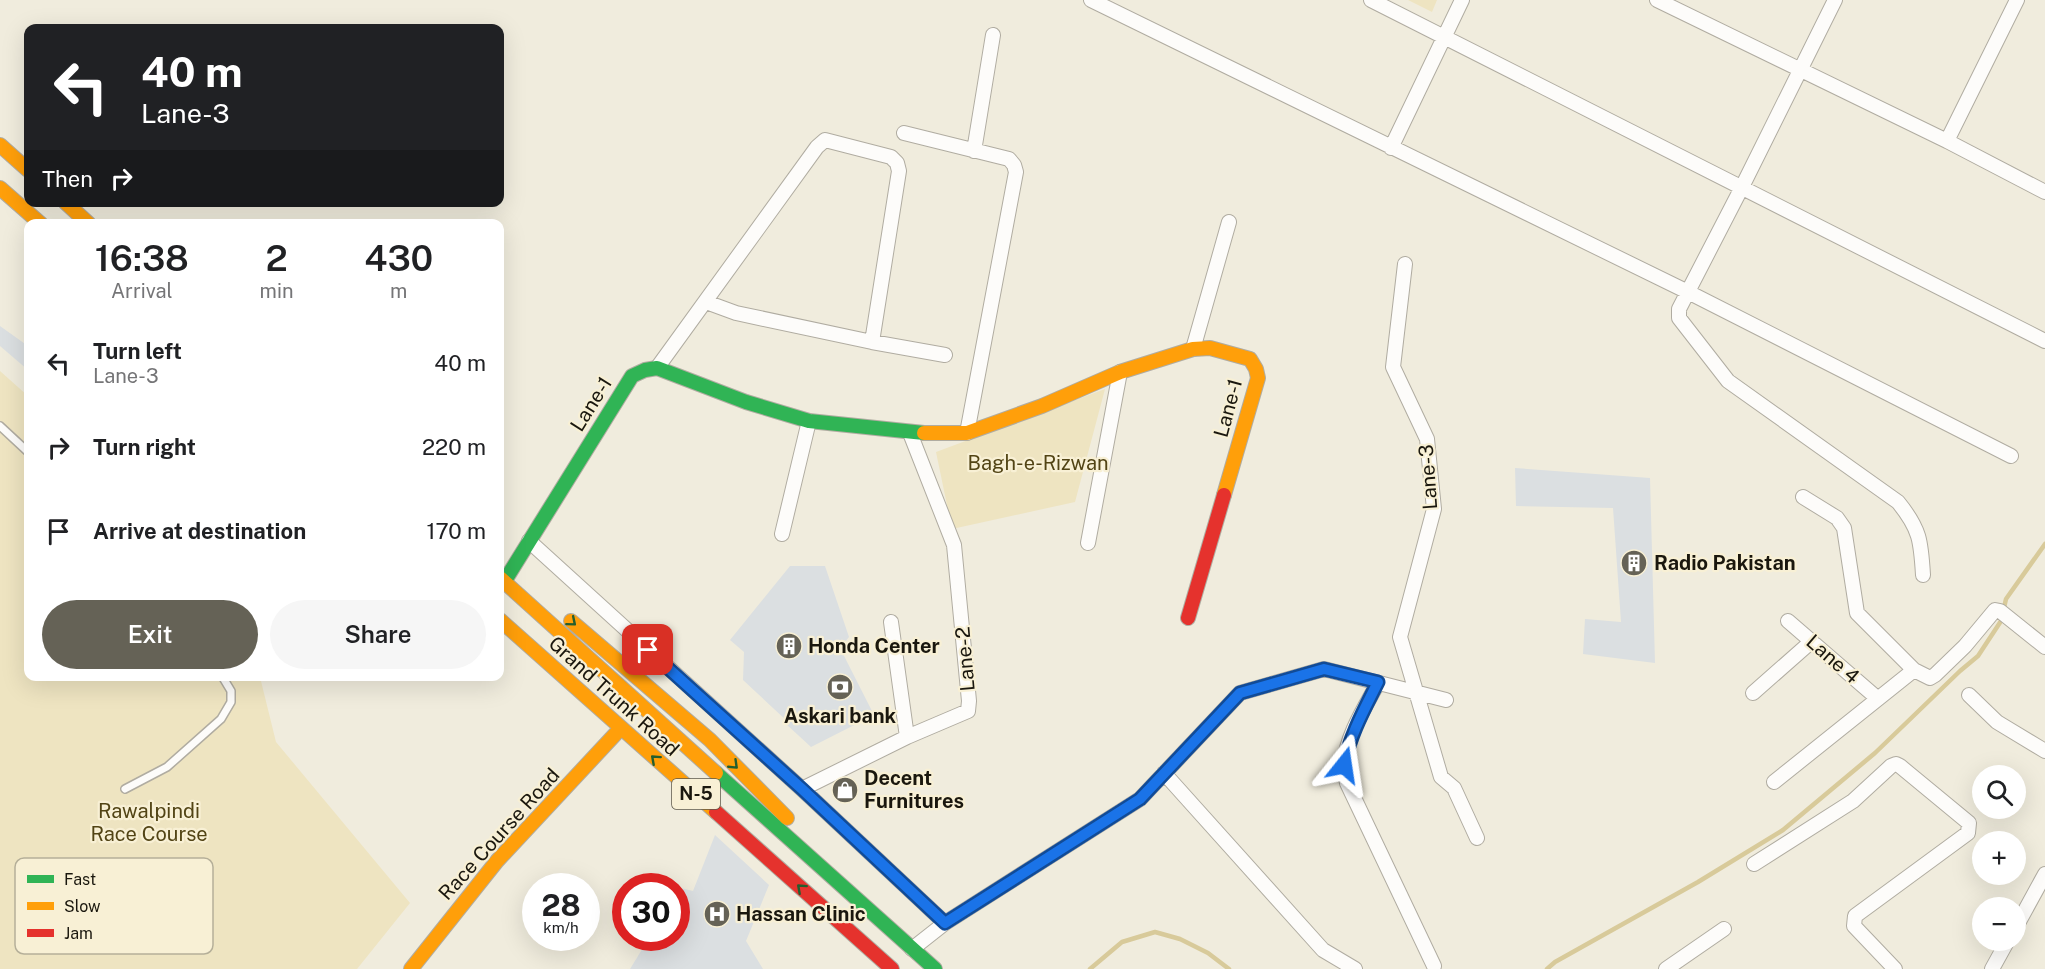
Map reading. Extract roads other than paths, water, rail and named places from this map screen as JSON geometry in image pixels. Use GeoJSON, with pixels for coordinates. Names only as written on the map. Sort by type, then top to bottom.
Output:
{"type":"FeatureCollection","features":[{"type":"Feature","properties":{"kind":"main road"},"geometry":{"type":"LineString","coordinates":[[0,145],[24,166]]}},
{"type":"Feature","properties":{"kind":"main road"},"geometry":{"type":"LineString","coordinates":[[4,193],[35,219]]}},
{"type":"Feature","properties":{"kind":"main road"},"geometry":{"type":"LineString","coordinates":[[70,207],[84,219]]}},
{"type":"Feature","properties":{"kind":"main road","name":"Lane-1"},"geometry":{"type":"LineString","coordinates":[[504,577],[632,375],[645,370],[657,368],[746,402],[808,421],[910,433],[967,433],[1042,406],[1120,372],[1193,349],[1210,348],[1250,359],[1258,378],[1188,618]]}},
{"type":"Feature","properties":{"kind":"main road","name":"Grand Trunk Road"},"geometry":{"type":"LineString","coordinates":[[504,581],[559,613],[690,722],[764,794],[857,899]]}},
{"type":"Feature","properties":{"kind":"main road","name":"Grand Trunk Road"},"geometry":{"type":"LineString","coordinates":[[504,582],[630,716],[892,969]]}},
{"type":"Feature","properties":{"kind":"main road","name":"Grand Trunk Road"},"geometry":{"type":"LineString","coordinates":[[504,623],[630,716],[857,899],[935,969]]}},
{"type":"Feature","properties":{"kind":"main road","name":"Race Course Road"},"geometry":{"type":"LineString","coordinates":[[411,969],[496,861],[630,716]]}},
{"type":"Feature","properties":{"kind":"street"},"geometry":{"type":"LineString","coordinates":[[1091,0],[1688,292],[2010,456]]}},
{"type":"Feature","properties":{"kind":"street"},"geometry":{"type":"LineString","coordinates":[[1371,0],[2045,341]]}},
{"type":"Feature","properties":{"kind":"street"},"geometry":{"type":"LineString","coordinates":[[1391,148],[1462,0]]}},
{"type":"Feature","properties":{"kind":"street"},"geometry":{"type":"LineString","coordinates":[[1657,0],[1947,141],[2045,192]]}},
{"type":"Feature","properties":{"kind":"street"},"geometry":{"type":"LineString","coordinates":[[1835,0],[1801,71],[1678,309],[1679,318],[1728,381],[1898,502],[1912,519],[1921,541],[1923,575]]}},
{"type":"Feature","properties":{"kind":"street"},"geometry":{"type":"LineString","coordinates":[[1947,141],[2017,0]]}},
{"type":"Feature","properties":{"kind":"street"},"geometry":{"type":"LineString","coordinates":[[974,151],[993,35]]}},
{"type":"Feature","properties":{"kind":"street"},"geometry":{"type":"LineString","coordinates":[[904,133],[1009,159],[1016,172],[967,433]]}},
{"type":"Feature","properties":{"kind":"street"},"geometry":{"type":"LineString","coordinates":[[657,368],[817,147],[825,140],[891,157],[897,163],[899,171],[872,342]]}},
{"type":"Feature","properties":{"kind":"street"},"geometry":{"type":"LineString","coordinates":[[1193,349],[1229,222]]}},
{"type":"Feature","properties":{"kind":"street","name":"Lane-3"},"geometry":{"type":"LineString","coordinates":[[1405,264],[1393,367],[1427,439],[1434,509],[1400,637],[1441,777],[1454,788],[1477,838]]}},
{"type":"Feature","properties":{"kind":"street"},"geometry":{"type":"LineString","coordinates":[[706,302],[736,313],[945,355]]}},
{"type":"Feature","properties":{"kind":"street"},"geometry":{"type":"LineString","coordinates":[[1088,543],[1120,372]]}},
{"type":"Feature","properties":{"kind":"street"},"geometry":{"type":"LineString","coordinates":[[782,534],[808,421]]}},
{"type":"Feature","properties":{"kind":"street","name":"Lane-2"},"geometry":{"type":"LineString","coordinates":[[802,789],[907,737],[968,711],[969,701],[954,545],[910,433]]}},
{"type":"Feature","properties":{"kind":"street"},"geometry":{"type":"LineString","coordinates":[[1803,497],[1841,522],[1844,528],[1857,613],[1914,670],[1930,678],[1965,646],[1990,613],[1995,610],[2000,611],[2045,647]]}},
{"type":"Feature","properties":{"kind":"street"},"geometry":{"type":"LineString","coordinates":[[529,541],[802,789],[945,923]]}},
{"type":"Feature","properties":{"kind":"street","name":"Lane 4"},"geometry":{"type":"LineString","coordinates":[[1788,621],[1877,698]]}},
{"type":"Feature","properties":{"kind":"street"},"geometry":{"type":"LineString","coordinates":[[891,622],[907,737]]}},
{"type":"Feature","properties":{"kind":"street"},"geometry":{"type":"LineString","coordinates":[[1753,693],[1812,641]]}},
{"type":"Feature","properties":{"kind":"street"},"geometry":{"type":"LineString","coordinates":[[912,949],[945,923],[1140,799],[1240,693],[1324,669],[1446,700]]}},
{"type":"Feature","properties":{"kind":"street"},"geometry":{"type":"LineString","coordinates":[[1774,782],[1914,670]]}},
{"type":"Feature","properties":{"kind":"street"},"geometry":{"type":"LineString","coordinates":[[1378,682],[1348,745],[1344,765],[1347,783],[1434,966]]}},
{"type":"Feature","properties":{"kind":"street"},"geometry":{"type":"LineString","coordinates":[[1969,695],[1997,722],[2045,751]]}},
{"type":"Feature","properties":{"kind":"street"},"geometry":{"type":"LineString","coordinates":[[1754,864],[1853,801],[1891,766],[1896,764],[1900,766],[1969,823],[1970,828],[1968,832],[1855,916],[1854,926],[1895,969]]}},
{"type":"Feature","properties":{"kind":"street"},"geometry":{"type":"LineString","coordinates":[[1164,773],[1323,950],[1355,969]]}},
{"type":"Feature","properties":{"kind":"street"},"geometry":{"type":"LineString","coordinates":[[2026,909],[2045,874]]}},
{"type":"Feature","properties":{"kind":"street"},"geometry":{"type":"LineString","coordinates":[[1666,969],[1724,929]]}},
{"type":"Feature","properties":{"kind":"street"},"geometry":{"type":"LineString","coordinates":[[1992,969],[2002,951]]}},
{"type":"Feature","properties":{"kind":"lane"},"geometry":{"type":"LineString","coordinates":[[0,426],[24,448]]}},
{"type":"Feature","properties":{"kind":"lane"},"geometry":{"type":"LineString","coordinates":[[125,789],[167,767],[221,719],[231,702],[231,691],[225,681]]}},
{"type":"Feature","properties":{"kind":"waterway"},"geometry":{"type":"LineString","coordinates":[[1547,969],[1555,962],[1698,882],[1783,830],[1875,753],[1978,656],[2001,621],[2006,599],[2045,544]]}},
{"type":"Feature","properties":{"kind":"waterway"},"geometry":{"type":"LineString","coordinates":[[1090,969],[1122,942],[1155,932],[1180,939],[1208,953],[1229,969]]}},
{"type":"Feature","properties":{"kind":"place","name":"Radio Pakistan"},"geometry":{"type":"Point","coordinates":[1634,563]}},
{"type":"Feature","properties":{"kind":"place","name":"Honda Center"},"geometry":{"type":"Point","coordinates":[789,646]}},
{"type":"Feature","properties":{"kind":"place","name":"Askari bank"},"geometry":{"type":"Point","coordinates":[840,687]}},
{"type":"Feature","properties":{"kind":"place","name":"Decent Furnitures"},"geometry":{"type":"Point","coordinates":[845,790]}},
{"type":"Feature","properties":{"kind":"place","name":"Hassan Clinic"},"geometry":{"type":"Point","coordinates":[717,914]}},
{"type":"Feature","properties":{"kind":"park label","name":"Bagh-e-Rizwan"},"geometry":{"type":"Point","coordinates":[1038,463]}},
{"type":"Feature","properties":{"kind":"park label","name":"Rawalpindi Race Course"},"geometry":{"type":"Point","coordinates":[149,822]}}]}
